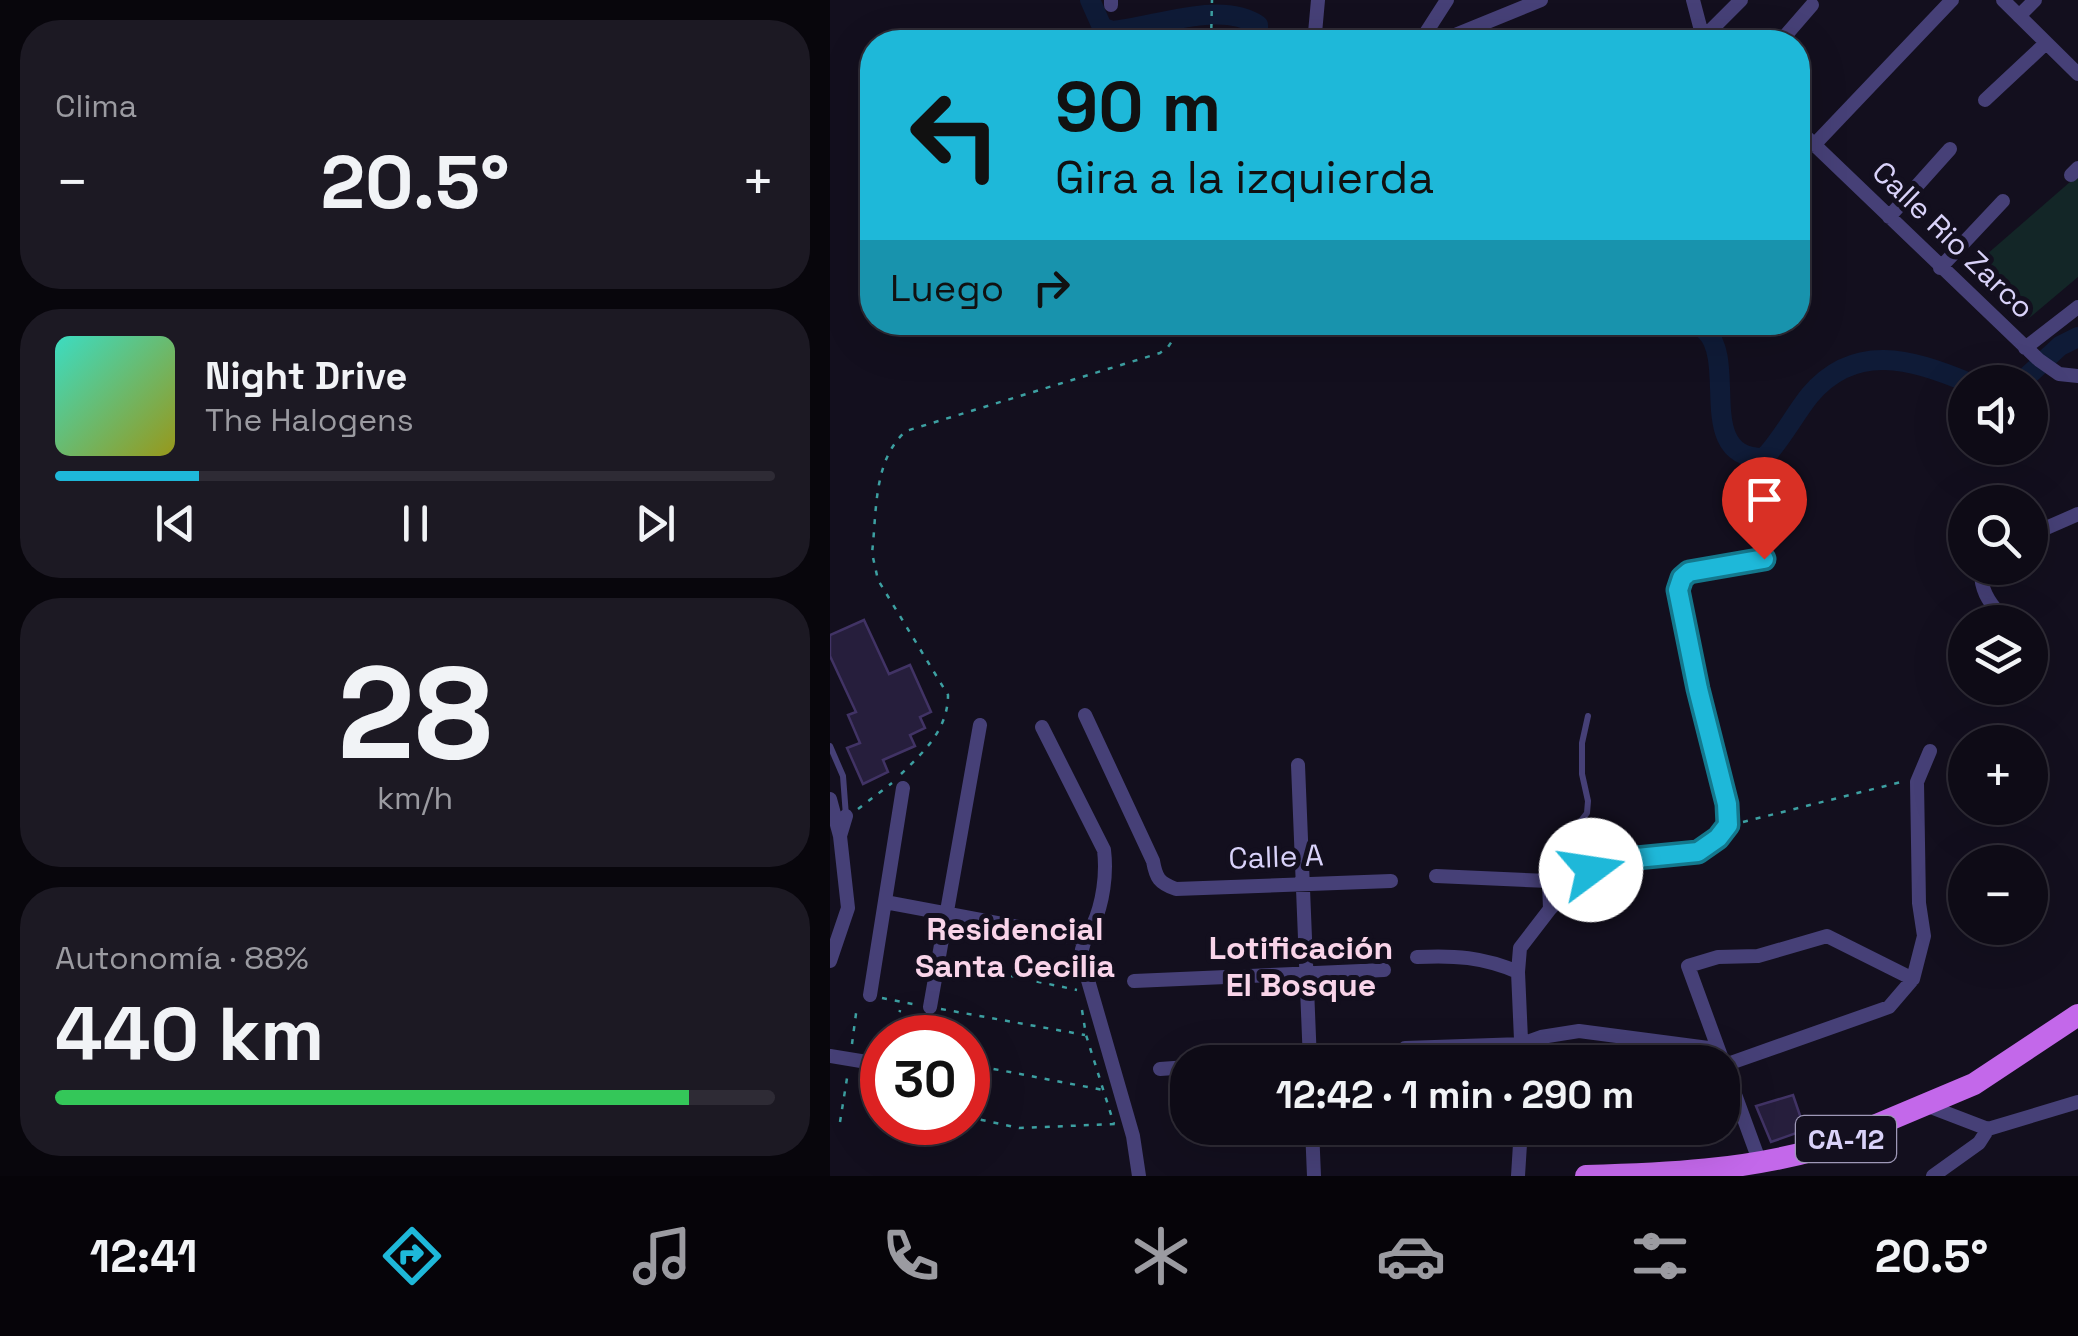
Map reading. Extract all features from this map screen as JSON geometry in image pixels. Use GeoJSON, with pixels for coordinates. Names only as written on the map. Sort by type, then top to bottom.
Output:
{"type":"FeatureCollection","features":[{"type":"Feature","properties":{"kind":"main road","name":"CA-12"},"geometry":{"type":"LineString","coordinates":[[1586,1176],[1709,1170],[1797,1156],[1822,1148],[1974,1084],[2078,1014]]}},
{"type":"Feature","properties":{"kind":"street"},"geometry":{"type":"LineString","coordinates":[[1316,30],[1318,0]]}},
{"type":"Feature","properties":{"kind":"street"},"geometry":{"type":"LineString","coordinates":[[1428,30],[1447,0]]}},
{"type":"Feature","properties":{"kind":"street"},"geometry":{"type":"LineString","coordinates":[[1471,30],[1541,0]]}},
{"type":"Feature","properties":{"kind":"street"},"geometry":{"type":"LineString","coordinates":[[1692,0],[1699,30]]}},
{"type":"Feature","properties":{"kind":"street"},"geometry":{"type":"LineString","coordinates":[[1712,30],[1741,0]]}},
{"type":"Feature","properties":{"kind":"street"},"geometry":{"type":"LineString","coordinates":[[1814,145],[1952,0]]}},
{"type":"Feature","properties":{"kind":"street"},"geometry":{"type":"LineString","coordinates":[[2003,0],[2078,74]]}},
{"type":"Feature","properties":{"kind":"street"},"geometry":{"type":"LineString","coordinates":[[2019,16],[2034,0]]}},
{"type":"Feature","properties":{"kind":"street"},"geometry":{"type":"LineString","coordinates":[[1790,30],[1812,5]]}},
{"type":"Feature","properties":{"kind":"street"},"geometry":{"type":"LineString","coordinates":[[1482,26],[1484,30]]}},
{"type":"Feature","properties":{"kind":"street"},"geometry":{"type":"LineString","coordinates":[[1985,100],[2046,43]]}},
{"type":"Feature","properties":{"kind":"street","name":"Calle Rio Zarco"},"geometry":{"type":"LineString","coordinates":[[1810,141],[2039,360],[2059,374],[2078,376]]}},
{"type":"Feature","properties":{"kind":"street"},"geometry":{"type":"LineString","coordinates":[[1888,218],[1950,149]]}},
{"type":"Feature","properties":{"kind":"street"},"geometry":{"type":"LineString","coordinates":[[1940,268],[2003,201]]}},
{"type":"Feature","properties":{"kind":"street"},"geometry":{"type":"LineString","coordinates":[[2026,348],[2078,308]]}},
{"type":"Feature","properties":{"kind":"street"},"geometry":{"type":"LineString","coordinates":[[2048,527],[2078,514]]}},
{"type":"Feature","properties":{"kind":"street"},"geometry":{"type":"LineString","coordinates":[[1522,1044],[1520,948],[1550,908],[1600,865],[1698,852],[1728,825],[1727,804],[1678,590],[1689,572],[1764,559]]}},
{"type":"Feature","properties":{"kind":"street","name":"Calle A"},"geometry":{"type":"LineString","coordinates":[[1084,715],[1153,861],[1156,877],[1163,884],[1176,888],[1391,881]]}},
{"type":"Feature","properties":{"kind":"street"},"geometry":{"type":"LineString","coordinates":[[930,1008],[980,724]]}},
{"type":"Feature","properties":{"kind":"street"},"geometry":{"type":"LineString","coordinates":[[1042,727],[1104,850],[1107,871],[1092,927],[1083,939],[1081,956],[1133,1136],[1138,1176]]}},
{"type":"Feature","properties":{"kind":"street"},"geometry":{"type":"LineString","coordinates":[[1740,1060],[1889,1008],[1913,980],[1924,936],[1919,903],[1917,782],[1930,752]]}},
{"type":"Feature","properties":{"kind":"street"},"geometry":{"type":"LineString","coordinates":[[1298,765],[1309,1045]]}},
{"type":"Feature","properties":{"kind":"street"},"geometry":{"type":"LineString","coordinates":[[870,996],[903,788]]}},
{"type":"Feature","properties":{"kind":"street"},"geometry":{"type":"LineString","coordinates":[[830,799],[840,836],[848,900],[846,920],[830,960]]}},
{"type":"Feature","properties":{"kind":"street"},"geometry":{"type":"LineString","coordinates":[[840,836],[846,816]]}},
{"type":"Feature","properties":{"kind":"street"},"geometry":{"type":"LineString","coordinates":[[1436,876],[1549,881],[1550,908]]}},
{"type":"Feature","properties":{"kind":"street"},"geometry":{"type":"LineString","coordinates":[[885,902],[1083,939]]}},
{"type":"Feature","properties":{"kind":"street"},"geometry":{"type":"LineString","coordinates":[[1715,1045],[1688,966],[1703,960],[1758,956],[1827,936],[1913,980]]}},
{"type":"Feature","properties":{"kind":"street"},"geometry":{"type":"LineString","coordinates":[[1418,957],[1457,955],[1489,960],[1518,972]]}},
{"type":"Feature","properties":{"kind":"street"},"geometry":{"type":"LineString","coordinates":[[1134,981],[1384,970]]}},
{"type":"Feature","properties":{"kind":"street"},"geometry":{"type":"LineString","coordinates":[[1493,1045],[1522,1044],[1579,1032],[1690,1045]]}},
{"type":"Feature","properties":{"kind":"street"},"geometry":{"type":"LineString","coordinates":[[830,1056],[860,1061]]}},
{"type":"Feature","properties":{"kind":"street"},"geometry":{"type":"LineString","coordinates":[[1160,1069],[1170,1069]]}},
{"type":"Feature","properties":{"kind":"street"},"geometry":{"type":"LineString","coordinates":[[1933,1176],[1979,1143],[1988,1129],[2078,1102]]}},
{"type":"Feature","properties":{"kind":"street"},"geometry":{"type":"LineString","coordinates":[[1928,1106],[1988,1129]]}},
{"type":"Feature","properties":{"kind":"street"},"geometry":{"type":"LineString","coordinates":[[1740,1109],[1760,1160]]}},
{"type":"Feature","properties":{"kind":"street"},"geometry":{"type":"LineString","coordinates":[[1313,1145],[1314,1176]]}},
{"type":"Feature","properties":{"kind":"street"},"geometry":{"type":"LineString","coordinates":[[1518,1176],[1520,1145]]}},
{"type":"Feature","properties":{"kind":"lane"},"geometry":{"type":"LineString","coordinates":[[1549,881],[1555,854],[1587,814],[1582,743],[1588,716]]}},
{"type":"Feature","properties":{"kind":"lane"},"geometry":{"type":"LineString","coordinates":[[830,746],[843,776],[846,816]]}},
{"type":"Feature","properties":{"kind":"path"},"geometry":{"type":"LineString","coordinates":[[1211,30],[1212,0]]}},
{"type":"Feature","properties":{"kind":"path"},"geometry":{"type":"LineString","coordinates":[[846,816],[878,794],[920,755],[939,731],[948,706],[942,684],[878,580],[874,566],[872,552],[881,470],[894,442],[906,431],[1160,352],[1176,335]]}},
{"type":"Feature","properties":{"kind":"path"},"geometry":{"type":"LineString","coordinates":[[1728,825],[1905,781],[1917,782]]}},
{"type":"Feature","properties":{"kind":"path"},"geometry":{"type":"LineString","coordinates":[[973,968],[1079,990]]}},
{"type":"Feature","properties":{"kind":"path"},"geometry":{"type":"LineString","coordinates":[[870,996],[1086,1035]]}},
{"type":"Feature","properties":{"kind":"path"},"geometry":{"type":"LineString","coordinates":[[990,1122],[1019,1128],[1116,1124],[1086,1035],[1082,1005]]}},
{"type":"Feature","properties":{"kind":"path"},"geometry":{"type":"LineString","coordinates":[[840,1122],[857,1006]]}},
{"type":"Feature","properties":{"kind":"path"},"geometry":{"type":"LineString","coordinates":[[899,1015],[900,1010]]}},
{"type":"Feature","properties":{"kind":"path"},"geometry":{"type":"LineString","coordinates":[[990,1068],[1103,1090]]}},
{"type":"Feature","properties":{"kind":"green space"},"geometry":{"type":"Polygon","coordinates":[[[2078,175],[2078,277],[2028,319],[1978,262],[2078,175]]]}},
{"type":"Feature","properties":{"kind":"building"},"geometry":{"type":"Polygon","coordinates":[[[864,620],[889,674],[910,665],[931,712],[920,717],[925,728],[910,735],[915,746],[883,760],[888,772],[863,784],[847,748],[860,743],[848,715],[856,712],[830,656],[830,635],[864,620]]]}},
{"type":"Feature","properties":{"kind":"building"},"geometry":{"type":"Polygon","coordinates":[[[1793,1095],[1805,1130],[1771,1142],[1756,1106],[1793,1095]]]}},
{"type":"Feature","properties":{"kind":"waterway"},"geometry":{"type":"LineString","coordinates":[[1090,0],[1102,27],[1109,30]]}},
{"type":"Feature","properties":{"kind":"waterway"},"geometry":{"type":"LineString","coordinates":[[1120,30],[1207,15],[1243,18],[1258,25],[1258,30]]}},
{"type":"Feature","properties":{"kind":"waterway"},"geometry":{"type":"LineString","coordinates":[[1708,335],[1719,365],[1723,427],[1730,443],[1743,454],[1764,458],[1810,395],[1846,367],[1884,360],[1948,375]]}},
{"type":"Feature","properties":{"kind":"waterway"},"geometry":{"type":"LineString","coordinates":[[2039,365],[2060,346],[2078,337]]}},
{"type":"Feature","properties":{"kind":"district","name":"Residencial Santa Cecilia"},"geometry":{"type":"Point","coordinates":[1015,948]}},
{"type":"Feature","properties":{"kind":"district","name":"Lotificación El Bosque"},"geometry":{"type":"Point","coordinates":[1301,966]}},
{"type":"Feature","properties":{"kind":"route"},"geometry":{"type":"LineString","coordinates":[[1591,870],[1616,860],[1698,852],[1728,825],[1727,804],[1678,590],[1689,572],[1764,559]]}}]}
